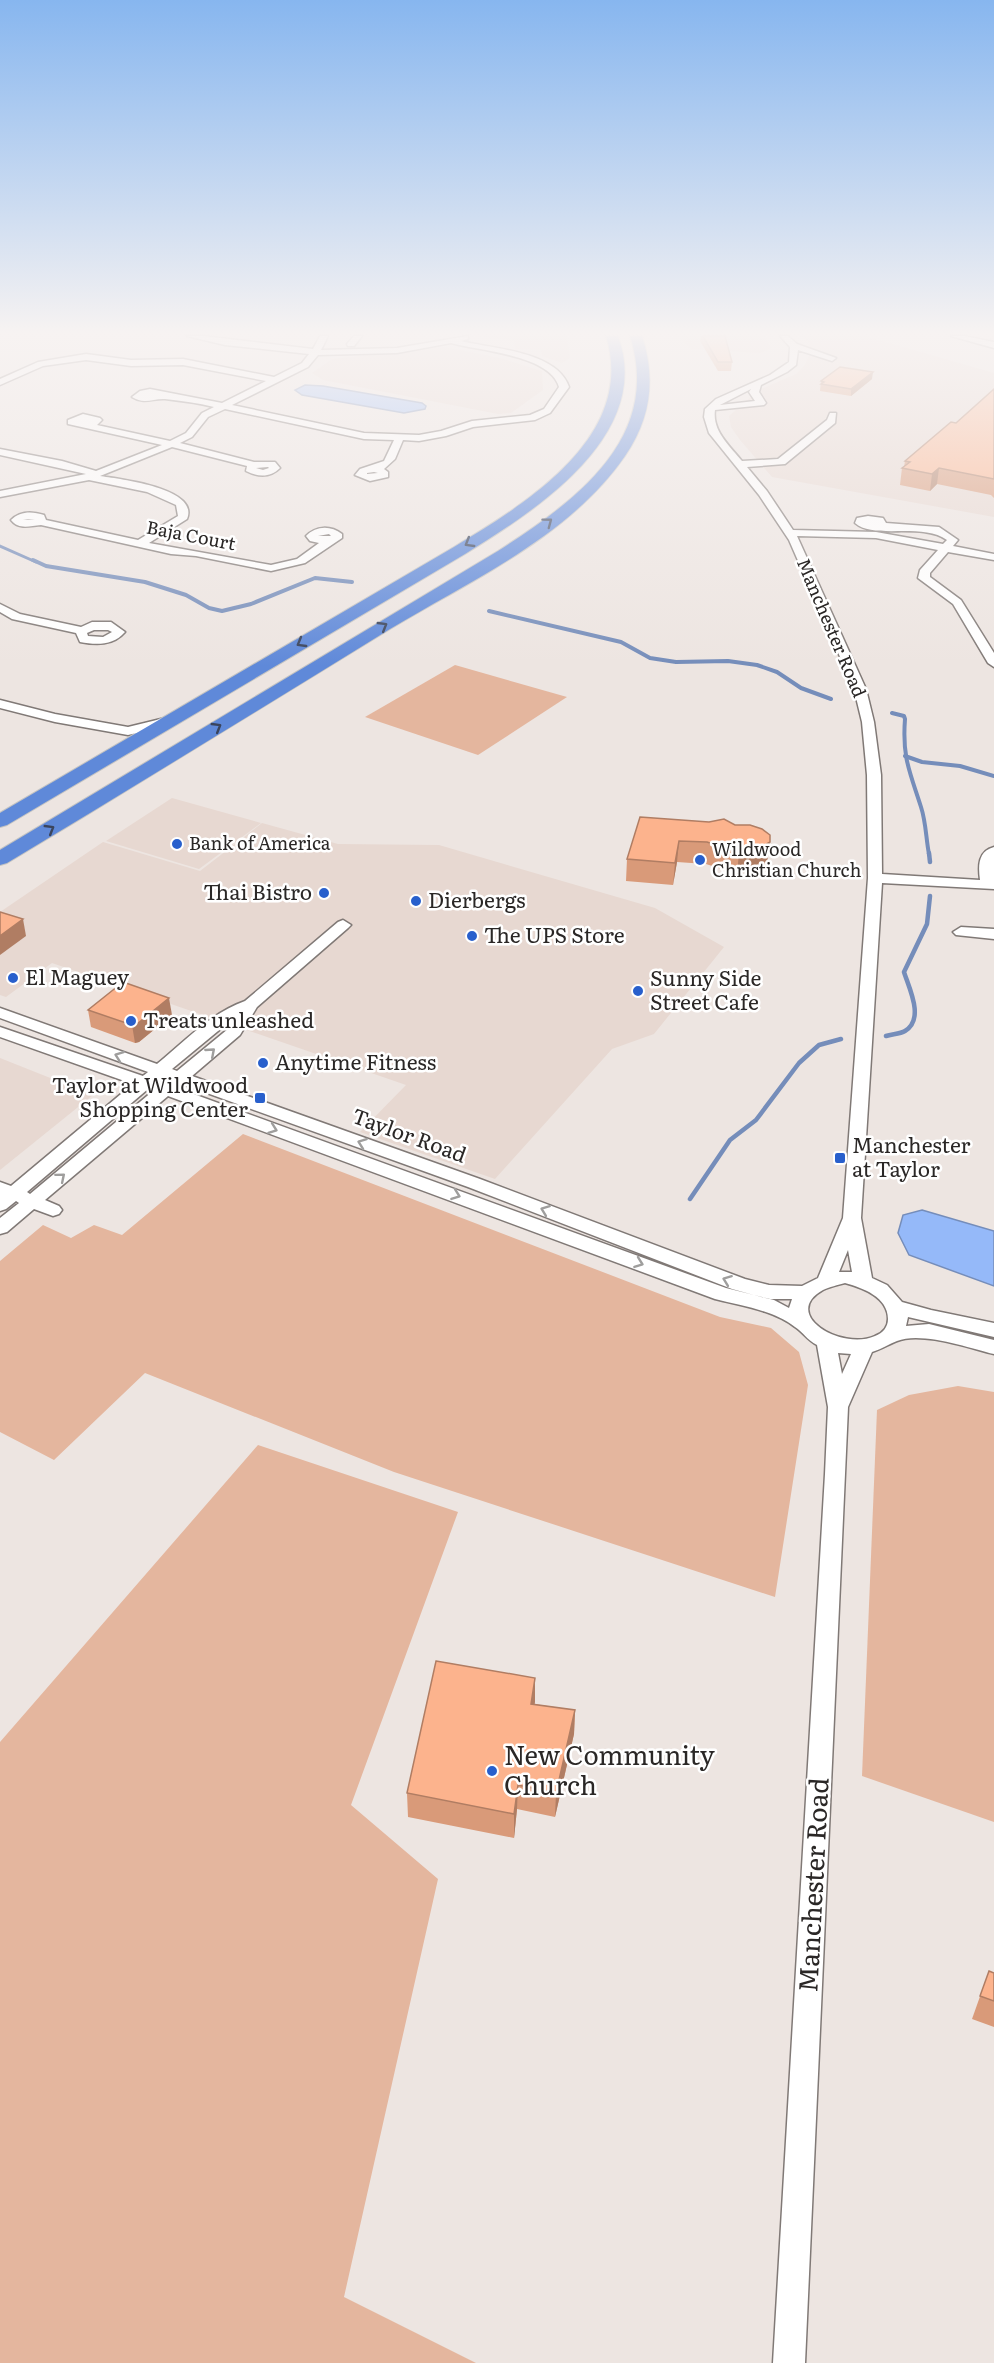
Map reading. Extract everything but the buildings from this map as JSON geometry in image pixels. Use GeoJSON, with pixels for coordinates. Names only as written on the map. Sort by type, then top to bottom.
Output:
{"type":"FeatureCollection","features":[{"type":"Feature","properties":{"kind":"highway"},"geometry":{"type":"LineString","coordinates":[[0,821],[489,531],[548,490],[591,446]]}},
{"type":"Feature","properties":{"kind":"highway"},"geometry":{"type":"LineString","coordinates":[[0,859],[451,585],[548,523],[591,486],[624,446]]}},
{"type":"Feature","properties":{"kind":"street"},"geometry":{"type":"LineString","coordinates":[[0,494],[92,475],[142,458],[166,446]]}},
{"type":"Feature","properties":{"kind":"street"},"geometry":{"type":"LineString","coordinates":[[180,446],[253,465]]}},
{"type":"Feature","properties":{"kind":"street"},"geometry":{"type":"LineString","coordinates":[[378,470],[388,462],[396,446]]}},
{"type":"Feature","properties":{"kind":"street","name":"Manchester Road"},"geometry":{"type":"LineString","coordinates":[[725,446],[764,494],[791,537],[860,689],[868,722],[874,775],[875,878],[852,1218],[864,1282]]}},
{"type":"Feature","properties":{"kind":"street"},"geometry":{"type":"LineString","coordinates":[[740,464],[781,462],[801,446]]}},
{"type":"Feature","properties":{"kind":"street"},"geometry":{"type":"LineString","coordinates":[[0,452],[62,464],[175,499],[183,508],[183,517],[141,543]]}},
{"type":"Feature","properties":{"kind":"street","name":"Baja Court"},"geometry":{"type":"LineString","coordinates":[[41,522],[271,568],[301,561],[318,551],[328,541]]}},
{"type":"Feature","properties":{"kind":"street"},"geometry":{"type":"LineString","coordinates":[[879,526],[930,529],[944,532],[953,540],[924,572],[924,578],[957,602],[994,663]]}},
{"type":"Feature","properties":{"kind":"street"},"geometry":{"type":"LineString","coordinates":[[791,537],[870,541],[994,557]]}},
{"type":"Feature","properties":{"kind":"street"},"geometry":{"type":"LineString","coordinates":[[942,551],[994,566]]}},
{"type":"Feature","properties":{"kind":"street"},"geometry":{"type":"LineString","coordinates":[[0,607],[16,617],[82,631]]}},
{"type":"Feature","properties":{"kind":"street"},"geometry":{"type":"LineString","coordinates":[[0,695],[65,714],[68,719]]}},
{"type":"Feature","properties":{"kind":"street"},"geometry":{"type":"LineString","coordinates":[[0,704],[89,726],[128,731],[165,722]]}},
{"type":"Feature","properties":{"kind":"street"},"geometry":{"type":"LineString","coordinates":[[89,726],[111,741],[113,745],[110,756]]}},
{"type":"Feature","properties":{"kind":"street"},"geometry":{"type":"LineString","coordinates":[[875,878],[991,885],[985,863],[994,851]]}},
{"type":"Feature","properties":{"kind":"street"},"geometry":{"type":"LineString","coordinates":[[5,1195],[224,1018],[251,1004],[343,925]]}},
{"type":"Feature","properties":{"kind":"street"},"geometry":{"type":"LineString","coordinates":[[961,932],[994,934]]}},
{"type":"Feature","properties":{"kind":"street"},"geometry":{"type":"LineString","coordinates":[[0,1228],[234,1032],[251,1004]]}},
{"type":"Feature","properties":{"kind":"street","name":"Taylor Road"},"geometry":{"type":"LineString","coordinates":[[0,1013],[474,1183],[739,1284],[769,1292],[804,1293]]}},
{"type":"Feature","properties":{"kind":"street","name":"Taylor Road"},"geometry":{"type":"LineString","coordinates":[[0,1032],[166,1090],[722,1294],[767,1305],[802,1322]]}},
{"type":"Feature","properties":{"kind":"street"},"geometry":{"type":"LineString","coordinates":[[5,1195],[32,1201],[53,1210]]}},
{"type":"Feature","properties":{"kind":"street","name":"Manchester Road"},"geometry":{"type":"LineString","coordinates":[[826,1281],[852,1218]]}},
{"type":"Feature","properties":{"kind":"street"},"geometry":{"type":"LineString","coordinates":[[894,1334],[899,1316],[897,1307],[890,1297],[864,1282],[845,1277],[816,1284],[804,1293],[798,1306],[802,1322],[811,1333],[843,1348],[864,1347],[885,1341],[894,1334],[929,1331],[994,1347]]}},
{"type":"Feature","properties":{"kind":"street"},"geometry":{"type":"LineString","coordinates":[[897,1307],[930,1317],[994,1330]]}},
{"type":"Feature","properties":{"kind":"street","name":"Manchester Road"},"geometry":{"type":"LineString","coordinates":[[789,2363],[838,1407],[826,1342]]}},
{"type":"Feature","properties":{"kind":"street","name":"Manchester Road"},"geometry":{"type":"LineString","coordinates":[[838,1407],[864,1347]]}},
{"type":"Feature","properties":{"kind":"shaded area"},"geometry":{"type":"Polygon","coordinates":[[[745,446],[994,446],[994,517],[772,477],[745,446]]]}},
{"type":"Feature","properties":{"kind":"shaded area"},"geometry":{"type":"Polygon","coordinates":[[[455,665],[567,697],[478,755],[365,717],[455,665]]]}},
{"type":"Feature","properties":{"kind":"shaded area"},"geometry":{"type":"Polygon","coordinates":[[[172,798],[261,823],[199,869],[106,841],[172,798]]]}},
{"type":"Feature","properties":{"kind":"shaded area"},"geometry":{"type":"Polygon","coordinates":[[[262,823],[338,844],[439,845],[655,908],[724,947],[654,1034],[612,1049],[495,1179],[360,1132],[406,1085],[52,963],[6,997],[0,995],[0,912],[103,842],[200,871],[262,823]]]}},
{"type":"Feature","properties":{"kind":"shaded area"},"geometry":{"type":"Polygon","coordinates":[[[0,1058],[93,1095],[0,1170],[0,1058]]]}},
{"type":"Feature","properties":{"kind":"shaded area"},"geometry":{"type":"Polygon","coordinates":[[[243,1134],[720,1317],[771,1328],[799,1352],[808,1385],[775,1597],[394,1472],[145,1373],[54,1460],[0,1432],[0,1261],[43,1225],[71,1238],[94,1225],[122,1235],[243,1134]]]}},
{"type":"Feature","properties":{"kind":"shaded area"},"geometry":{"type":"Polygon","coordinates":[[[958,1386],[994,1392],[994,1822],[862,1776],[877,1410],[909,1395],[958,1386]]]}},
{"type":"Feature","properties":{"kind":"shaded area"},"geometry":{"type":"Polygon","coordinates":[[[258,1445],[458,1512],[351,1805],[438,1879],[344,2297],[476,2363],[0,2363],[0,1742],[258,1445]]]}},
{"type":"Feature","properties":{"kind":"water"},"geometry":{"type":"Polygon","coordinates":[[[922,1210],[994,1231],[994,1286],[909,1255],[898,1233],[903,1215],[922,1210]]]}},
{"type":"Feature","properties":{"kind":"waterway"},"geometry":{"type":"LineString","coordinates":[[0,546],[36,562]]}},
{"type":"Feature","properties":{"kind":"waterway"},"geometry":{"type":"LineString","coordinates":[[33,560],[46,566],[145,582],[186,595],[209,608],[222,611],[251,604],[315,578],[352,582]]}},
{"type":"Feature","properties":{"kind":"waterway"},"geometry":{"type":"LineString","coordinates":[[489,611],[621,642],[650,658],[676,662],[728,661],[757,665],[777,672],[801,688],[831,699]]}},
{"type":"Feature","properties":{"kind":"waterway"},"geometry":{"type":"LineString","coordinates":[[892,713],[904,716],[905,719],[906,756]]}},
{"type":"Feature","properties":{"kind":"waterway"},"geometry":{"type":"LineString","coordinates":[[906,756],[922,762],[960,766],[994,776]]}},
{"type":"Feature","properties":{"kind":"waterway"},"geometry":{"type":"LineString","coordinates":[[906,756],[923,813],[929,854]]}},
{"type":"Feature","properties":{"kind":"waterway"},"geometry":{"type":"LineString","coordinates":[[929,853],[930,862]]}},
{"type":"Feature","properties":{"kind":"waterway"},"geometry":{"type":"LineString","coordinates":[[886,1036],[905,1031],[914,1019],[914,1003],[904,972],[927,924],[930,896]]}},
{"type":"Feature","properties":{"kind":"waterway"},"geometry":{"type":"LineString","coordinates":[[690,1199],[730,1140],[756,1120],[799,1063],[819,1045],[841,1039]]}},
{"type":"Feature","properties":{"kind":"place","name":"Bank of America"},"geometry":{"type":"Point","coordinates":[177,844]}},
{"type":"Feature","properties":{"kind":"place","name":"Wildwood Christian Church"},"geometry":{"type":"Point","coordinates":[700,860]}},
{"type":"Feature","properties":{"kind":"place","name":"Thai Bistro"},"geometry":{"type":"Point","coordinates":[324,893]}},
{"type":"Feature","properties":{"kind":"place","name":"Dierbergs"},"geometry":{"type":"Point","coordinates":[416,901]}},
{"type":"Feature","properties":{"kind":"place","name":"The UPS Store"},"geometry":{"type":"Point","coordinates":[472,936]}},
{"type":"Feature","properties":{"kind":"place","name":"El Maguey"},"geometry":{"type":"Point","coordinates":[13,978]}},
{"type":"Feature","properties":{"kind":"place","name":"Sunny Side Street Cafe"},"geometry":{"type":"Point","coordinates":[638,991]}},
{"type":"Feature","properties":{"kind":"place","name":"Treats unleashed"},"geometry":{"type":"Point","coordinates":[131,1021]}},
{"type":"Feature","properties":{"kind":"place","name":"Anytime Fitness"},"geometry":{"type":"Point","coordinates":[263,1063]}},
{"type":"Feature","properties":{"kind":"place","name":"Taylor at Wildwood Shopping Center"},"geometry":{"type":"Point","coordinates":[260,1098]}},
{"type":"Feature","properties":{"kind":"place","name":"Manchester at Taylor"},"geometry":{"type":"Point","coordinates":[840,1158]}},
{"type":"Feature","properties":{"kind":"place","name":"New Community Church"},"geometry":{"type":"Point","coordinates":[492,1771]}}]}
